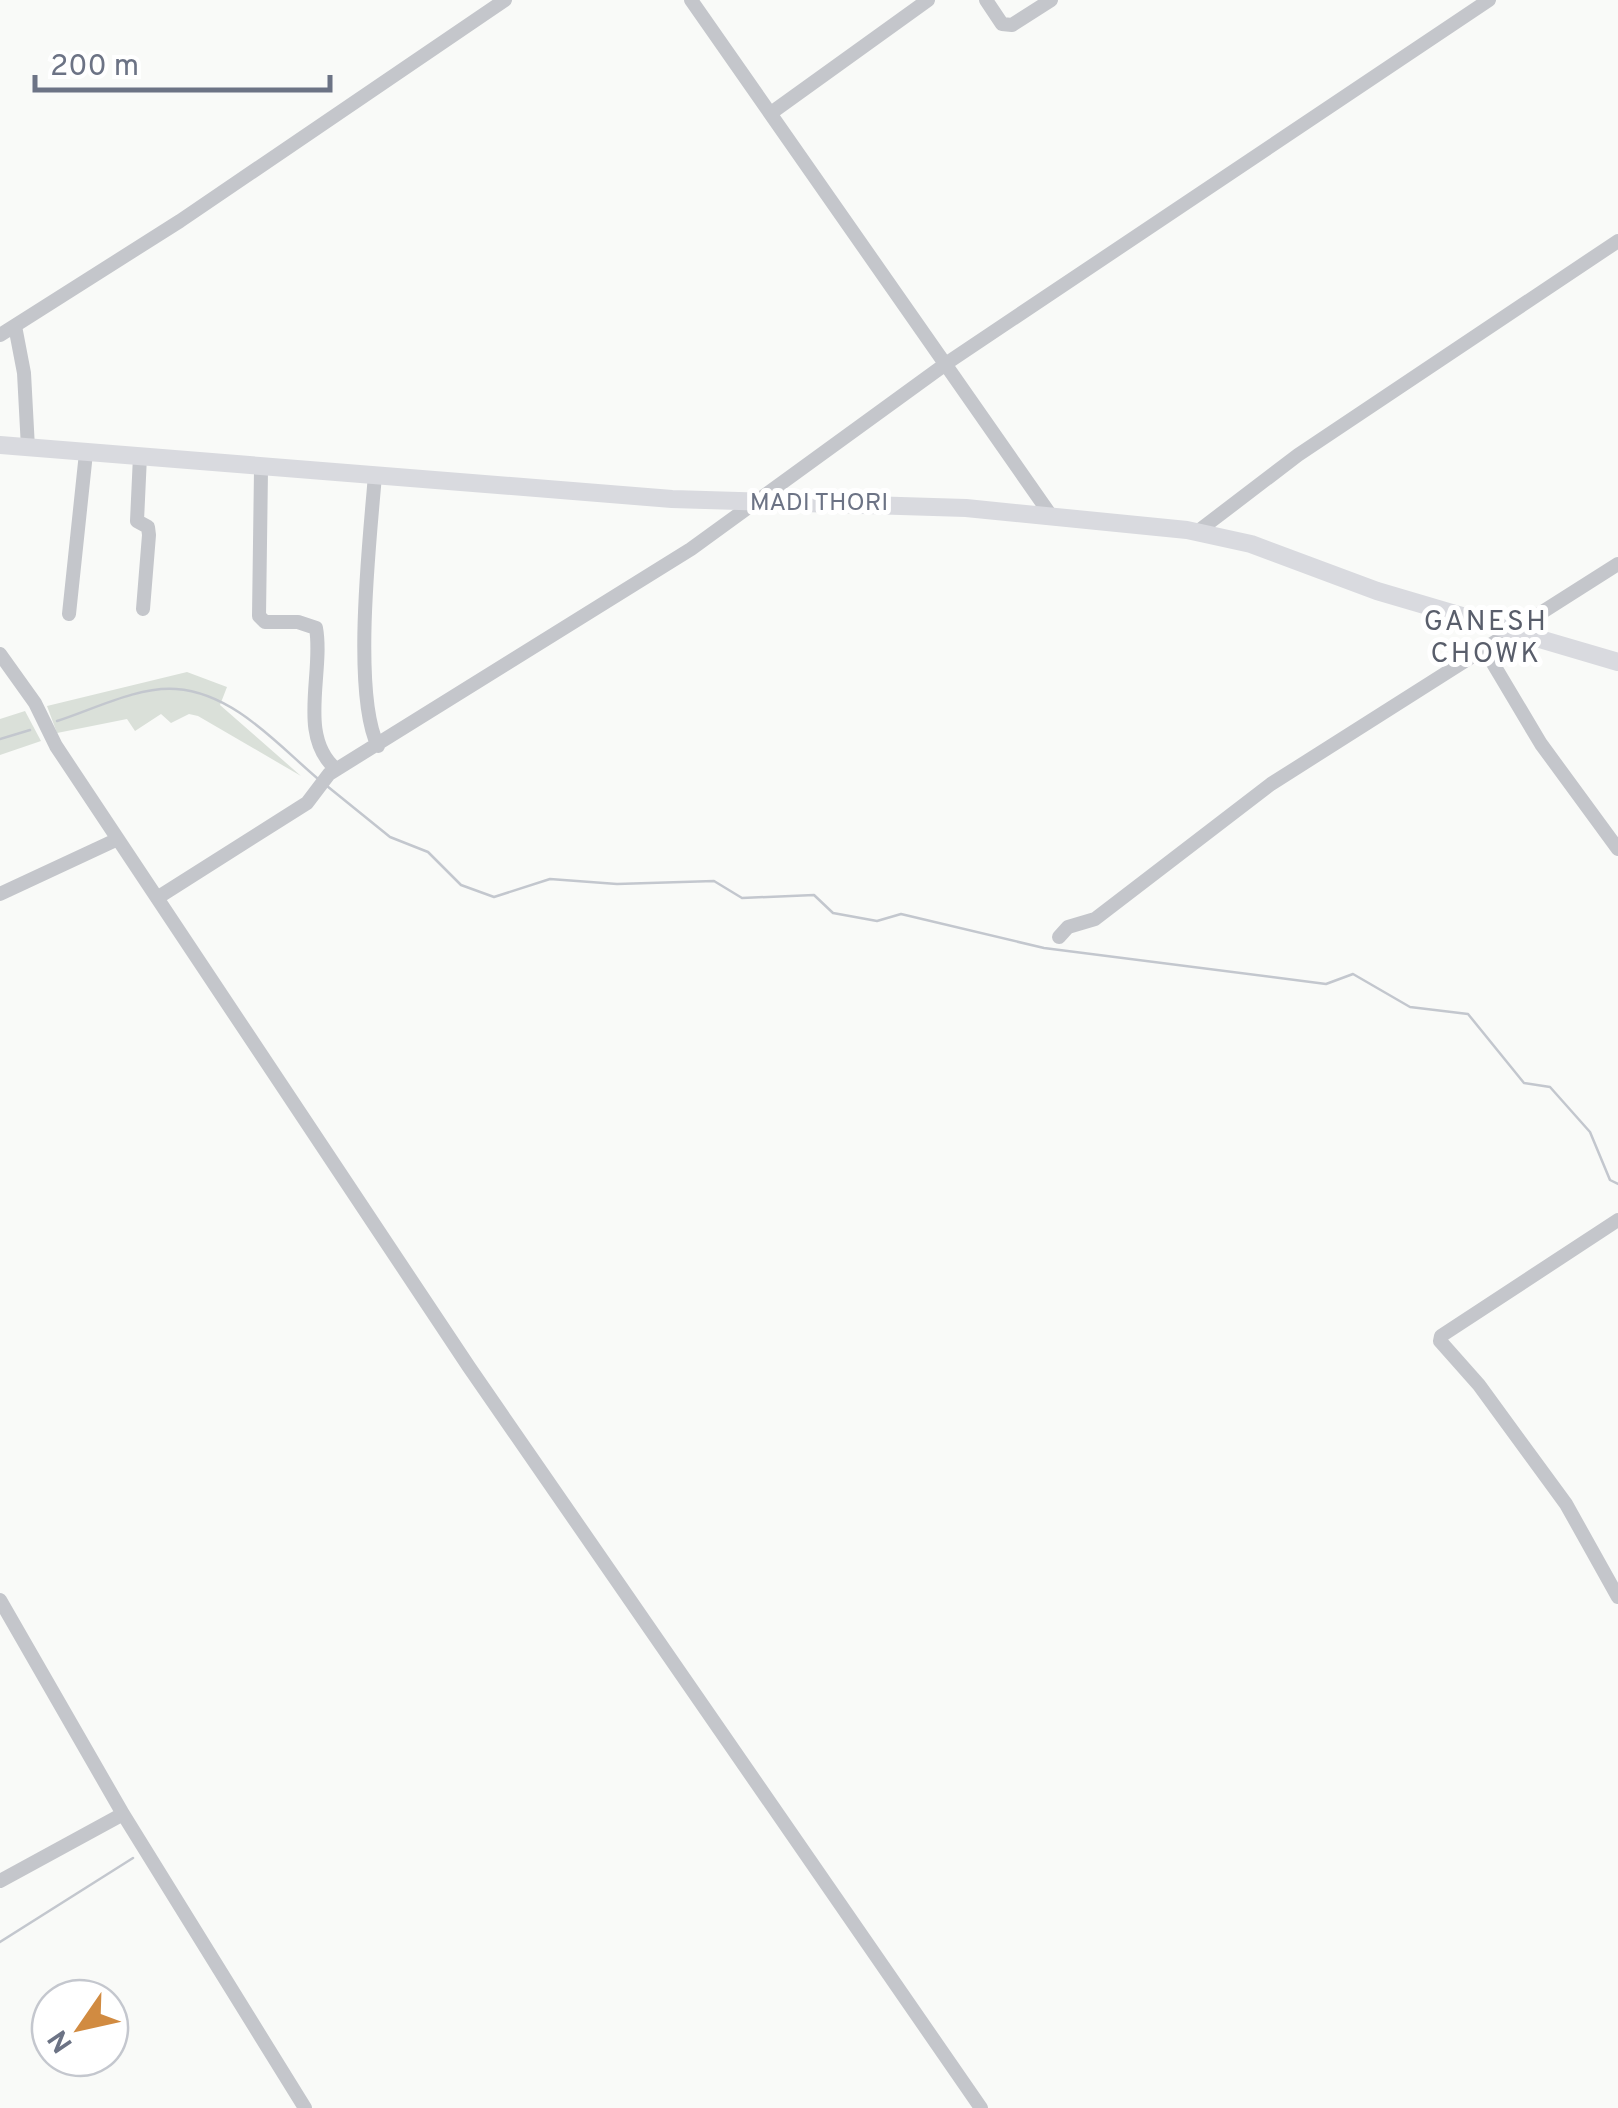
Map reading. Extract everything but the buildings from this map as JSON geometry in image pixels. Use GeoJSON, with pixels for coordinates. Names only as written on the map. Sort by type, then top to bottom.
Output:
{"type":"FeatureCollection","features":[{"type":"Feature","properties":{"kind":"main road","name":"MADI THORI"},"geometry":{"type":"LineString","coordinates":[[0,446],[261,470],[747,504],[840,501],[1118,520],[1251,544],[1313,570],[1618,662]]}},
{"type":"Feature","properties":{"kind":"street"},"geometry":{"type":"LineString","coordinates":[[0,335],[183,218],[504,0]]}},
{"type":"Feature","properties":{"kind":"street"},"geometry":{"type":"LineString","coordinates":[[691,0],[1052,517]]}},
{"type":"Feature","properties":{"kind":"street"},"geometry":{"type":"LineString","coordinates":[[771,113],[928,0]]}},
{"type":"Feature","properties":{"kind":"street"},"geometry":{"type":"LineString","coordinates":[[986,0],[1002,24],[1012,26],[1051,0]]}},
{"type":"Feature","properties":{"kind":"street"},"geometry":{"type":"LineString","coordinates":[[157,898],[319,792],[333,772],[691,549],[747,504],[947,362],[1489,0]]}},
{"type":"Feature","properties":{"kind":"street"},"geometry":{"type":"LineString","coordinates":[[1196,532],[1298,455],[1618,241]]}},
{"type":"Feature","properties":{"kind":"street"},"geometry":{"type":"LineString","coordinates":[[15,326],[24,373],[28,448]]}},
{"type":"Feature","properties":{"kind":"street"},"geometry":{"type":"LineString","coordinates":[[69,614],[86,452]]}},
{"type":"Feature","properties":{"kind":"street"},"geometry":{"type":"LineString","coordinates":[[140,456],[137,520],[148,526],[149,535],[143,609]]}},
{"type":"Feature","properties":{"kind":"street"},"geometry":{"type":"LineString","coordinates":[[261,470],[259,616],[265,622],[298,622],[316,628],[315,730],[323,758],[333,772]]}},
{"type":"Feature","properties":{"kind":"street"},"geometry":{"type":"LineString","coordinates":[[374,475],[365,619],[369,713],[378,746]]}},
{"type":"Feature","properties":{"kind":"street"},"geometry":{"type":"LineString","coordinates":[[1059,936],[1068,927],[1095,919],[1271,784],[1618,564]]}},
{"type":"Feature","properties":{"kind":"street"},"geometry":{"type":"LineString","coordinates":[[1485,650],[1541,744],[1618,849]]}},
{"type":"Feature","properties":{"kind":"street"},"geometry":{"type":"LineString","coordinates":[[0,654],[36,703],[56,746],[480,1383],[981,2108]]}},
{"type":"Feature","properties":{"kind":"street"},"geometry":{"type":"LineString","coordinates":[[0,894],[118,839]]}},
{"type":"Feature","properties":{"kind":"street"},"geometry":{"type":"LineString","coordinates":[[1618,1220],[1441,1336],[1440,1341],[1479,1385],[1566,1504],[1618,1597]]}},
{"type":"Feature","properties":{"kind":"street"},"geometry":{"type":"LineString","coordinates":[[0,1600],[123,1814],[305,2108]]}},
{"type":"Feature","properties":{"kind":"street"},"geometry":{"type":"LineString","coordinates":[[0,1881],[123,1814]]}},
{"type":"Feature","properties":{"kind":"shaded area"},"geometry":{"type":"Polygon","coordinates":[[[187,672],[227,687],[220,705],[301,776],[198,716],[189,714],[171,723],[161,714],[135,731],[127,719],[57,733],[47,706],[187,672]]]}},
{"type":"Feature","properties":{"kind":"shaded area"},"geometry":{"type":"Polygon","coordinates":[[[25,711],[41,741],[0,755],[0,719],[25,711]]]}},
{"type":"Feature","properties":{"kind":"waterway"},"geometry":{"type":"LineString","coordinates":[[57,721],[146,691],[176,689],[197,693],[252,722],[317,778]]}},
{"type":"Feature","properties":{"kind":"waterway"},"geometry":{"type":"LineString","coordinates":[[0,739],[30,730]]}},
{"type":"Feature","properties":{"kind":"waterway"},"geometry":{"type":"LineString","coordinates":[[327,786],[390,837],[428,852],[461,885],[494,897],[550,879],[617,884],[714,881],[742,898],[814,895],[833,913],[877,921],[901,914],[1044,948],[1326,984],[1353,974],[1410,1007],[1468,1014],[1524,1083],[1550,1087],[1590,1132],[1610,1180],[1618,1184]]}},
{"type":"Feature","properties":{"kind":"waterway"},"geometry":{"type":"LineString","coordinates":[[0,1942],[133,1858]]}},
{"type":"Feature","properties":{"kind":"district","name":"GANESH CHOWK"},"geometry":{"type":"Point","coordinates":[1486,639]}}]}
